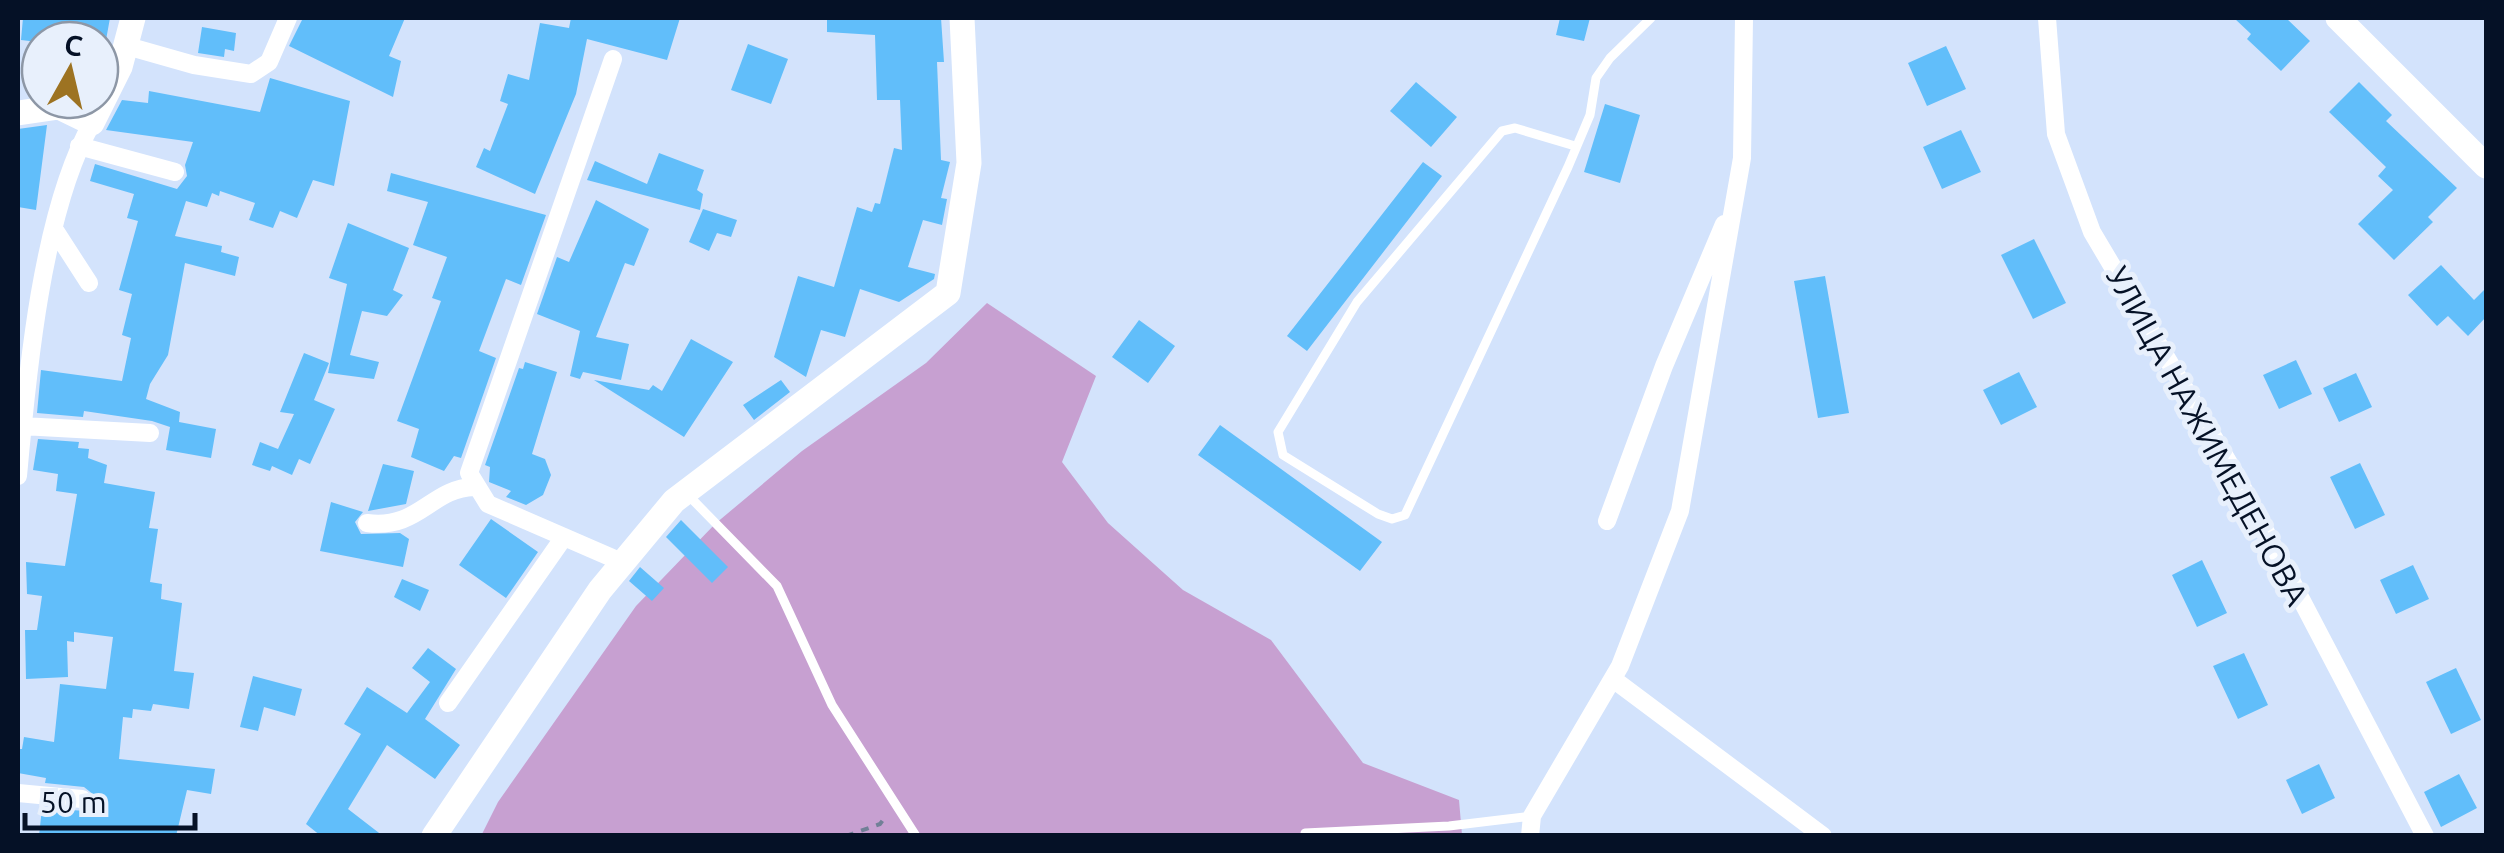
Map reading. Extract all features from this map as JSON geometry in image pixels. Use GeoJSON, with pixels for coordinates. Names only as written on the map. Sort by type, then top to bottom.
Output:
{"type":"FeatureCollection","features":[{"type":"Feature","properties":{"kind":"street"},"geometry":{"type":"LineString","coordinates":[[18,476],[32,341],[56,232],[79,146],[127,46],[133,18]]}},
{"type":"Feature","properties":{"kind":"street"},"geometry":{"type":"LineString","coordinates":[[127,46],[194,65],[250,74],[269,62],[288,18]]}},
{"type":"Feature","properties":{"kind":"street"},"geometry":{"type":"LineString","coordinates":[[434,836],[600,590],[674,501],[948,293],[969,163],[962,18]]}},
{"type":"Feature","properties":{"kind":"street"},"geometry":{"type":"LineString","coordinates":[[1530,836],[1532,816],[1612,679],[1680,511],[1736,196],[1743,140],[1744,18]]}},
{"type":"Feature","properties":{"kind":"street","name":"УЛИЦА НАЖИМЕДЕНОВА"},"geometry":{"type":"LineString","coordinates":[[2046,18],[2056,134],[2092,232],[2236,475],[2425,836]]}},
{"type":"Feature","properties":{"kind":"street"},"geometry":{"type":"LineString","coordinates":[[2338,18],[2486,166]]}},
{"type":"Feature","properties":{"kind":"street"},"geometry":{"type":"LineString","coordinates":[[613,59],[470,474],[474,487],[488,504],[624,563]]}},
{"type":"Feature","properties":{"kind":"street"},"geometry":{"type":"LineString","coordinates":[[18,113],[60,107],[92,123]]}},
{"type":"Feature","properties":{"kind":"street"},"geometry":{"type":"LineString","coordinates":[[79,146],[174,172]]}},
{"type":"Feature","properties":{"kind":"street"},"geometry":{"type":"LineString","coordinates":[[1607,521],[1664,366],[1736,196]]}},
{"type":"Feature","properties":{"kind":"street"},"geometry":{"type":"LineString","coordinates":[[56,232],[89,282]]}},
{"type":"Feature","properties":{"kind":"street"},"geometry":{"type":"LineString","coordinates":[[22,426],[150,433]]}},
{"type":"Feature","properties":{"kind":"street"},"geometry":{"type":"LineString","coordinates":[[367,523],[400,523],[421,513],[452,487],[474,487]]}},
{"type":"Feature","properties":{"kind":"street"},"geometry":{"type":"LineString","coordinates":[[448,704],[564,537]]}},
{"type":"Feature","properties":{"kind":"street"},"geometry":{"type":"LineString","coordinates":[[1612,679],[1824,836]]}},
{"type":"Feature","properties":{"kind":"street"},"geometry":{"type":"LineString","coordinates":[[18,793],[82,799]]}},
{"type":"Feature","properties":{"kind":"lane"},"geometry":{"type":"LineString","coordinates":[[1575,146],[1515,128],[1502,131],[1357,302],[1278,432],[1283,455],[1378,514],[1392,519],[1405,515],[1590,115],[1596,78],[1610,58],[1651,18]]}},
{"type":"Feature","properties":{"kind":"lane"},"geometry":{"type":"LineString","coordinates":[[686,493],[777,586],[832,705],[916,836]]}},
{"type":"Feature","properties":{"kind":"lane"},"geometry":{"type":"LineString","coordinates":[[1305,833],[1449,826],[1532,816]]}},
{"type":"Feature","properties":{"kind":"path"},"geometry":{"type":"LineString","coordinates":[[846,836],[880,824]]}},
{"type":"Feature","properties":{"kind":"shaded area"},"geometry":{"type":"Polygon","coordinates":[[[987,303],[1096,376],[1062,462],[1108,523],[1183,590],[1271,640],[1363,763],[1459,800],[1462,835],[481,836],[498,802],[636,606],[715,524],[802,451],[926,363],[987,303]]]}},
{"type":"Feature","properties":{"kind":"building"},"geometry":{"type":"Polygon","coordinates":[[[23,18],[110,18],[110,20],[23,18]]]}},
{"type":"Feature","properties":{"kind":"building"},"geometry":{"type":"Polygon","coordinates":[[[303,18],[405,18],[389,56],[401,61],[393,97],[289,46],[303,18]]]}},
{"type":"Feature","properties":{"kind":"building"},"geometry":{"type":"Polygon","coordinates":[[[571,18],[680,18],[667,60],[587,39],[576,94],[535,194],[476,167],[484,148],[490,151],[508,104],[500,101],[508,74],[529,80],[540,23],[569,28],[571,18]]]}},
{"type":"Feature","properties":{"kind":"building"},"geometry":{"type":"Polygon","coordinates":[[[827,18],[941,18],[944,62],[937,62],[941,160],[950,162],[941,198],[947,199],[942,225],[923,220],[908,267],[935,274],[934,279],[899,302],[860,289],[845,337],[821,330],[806,377],[774,357],[798,276],[834,287],[857,207],[872,212],[875,203],[880,204],[894,148],[902,150],[900,100],[877,100],[875,35],[827,32],[827,18]]]}},
{"type":"Feature","properties":{"kind":"building"},"geometry":{"type":"Polygon","coordinates":[[[1560,18],[1590,18],[1584,41],[1556,35],[1560,18]]]}},
{"type":"Feature","properties":{"kind":"building"},"geometry":{"type":"Polygon","coordinates":[[[2234,18],[2286,18],[2310,41],[2281,71],[2247,39],[2251,34],[2234,18]]]}},
{"type":"Feature","properties":{"kind":"building"},"geometry":{"type":"Polygon","coordinates":[[[202,27],[236,33],[234,51],[225,49],[224,57],[198,53],[202,27]]]}},
{"type":"Feature","properties":{"kind":"building"},"geometry":{"type":"Polygon","coordinates":[[[748,44],[788,59],[771,104],[731,90],[748,44]]]}},
{"type":"Feature","properties":{"kind":"building"},"geometry":{"type":"Polygon","coordinates":[[[1946,46],[1966,89],[1927,106],[1908,63],[1946,46]]]}},
{"type":"Feature","properties":{"kind":"building"},"geometry":{"type":"Polygon","coordinates":[[[270,78],[350,101],[334,186],[313,180],[297,218],[280,211],[273,228],[249,220],[255,203],[220,191],[219,196],[212,193],[207,207],[186,201],[175,236],[222,246],[221,252],[239,257],[235,276],[185,263],[168,355],[150,384],[146,399],[180,412],[179,422],[216,429],[211,458],[166,450],[170,427],[152,421],[84,411],[83,417],[37,413],[41,370],[122,381],[131,338],[122,335],[132,294],[119,290],[138,221],[127,218],[134,194],[90,181],[95,164],[177,189],[187,176],[185,165],[193,142],[106,130],[111,120],[120,120],[122,100],[148,103],[149,91],[260,112],[270,78]]]}},
{"type":"Feature","properties":{"kind":"building"},"geometry":{"type":"Polygon","coordinates":[[[1416,82],[1457,117],[1431,147],[1390,111],[1416,82]]]}},
{"type":"Feature","properties":{"kind":"building"},"geometry":{"type":"Polygon","coordinates":[[[2359,82],[2392,115],[2386,121],[2457,188],[2428,217],[2433,222],[2394,260],[2358,224],[2393,190],[2378,176],[2386,167],[2329,112],[2359,82]]]}},
{"type":"Feature","properties":{"kind":"building"},"geometry":{"type":"Polygon","coordinates":[[[1605,104],[1640,115],[1620,183],[1584,172],[1605,104]]]}},
{"type":"Feature","properties":{"kind":"building"},"geometry":{"type":"Polygon","coordinates":[[[47,125],[36,210],[18,207],[18,129],[47,125]]]}},
{"type":"Feature","properties":{"kind":"building"},"geometry":{"type":"Polygon","coordinates":[[[1961,130],[1981,172],[1942,189],[1923,147],[1961,130]]]}},
{"type":"Feature","properties":{"kind":"building"},"geometry":{"type":"Polygon","coordinates":[[[659,153],[704,170],[697,190],[703,194],[700,210],[587,180],[595,161],[647,184],[659,153]]]}},
{"type":"Feature","properties":{"kind":"building"},"geometry":{"type":"Polygon","coordinates":[[[1423,162],[1442,176],[1307,351],[1287,336],[1423,162]]]}},
{"type":"Feature","properties":{"kind":"building"},"geometry":{"type":"Polygon","coordinates":[[[391,173],[546,215],[521,285],[506,279],[479,351],[496,358],[461,458],[454,456],[444,471],[411,457],[419,429],[397,421],[441,301],[432,298],[447,257],[413,245],[428,202],[387,191],[391,173]]]}},
{"type":"Feature","properties":{"kind":"building"},"geometry":{"type":"Polygon","coordinates":[[[596,200],[649,229],[634,266],[625,263],[596,337],[629,344],[621,380],[583,372],[580,379],[570,376],[580,331],[537,314],[557,257],[569,262],[596,200]]]}},
{"type":"Feature","properties":{"kind":"building"},"geometry":{"type":"Polygon","coordinates":[[[703,209],[737,220],[731,237],[717,233],[709,251],[689,242],[703,209]]]}},
{"type":"Feature","properties":{"kind":"building"},"geometry":{"type":"Polygon","coordinates":[[[348,223],[409,248],[393,290],[403,295],[387,316],[362,311],[350,355],[379,362],[374,379],[328,373],[347,284],[329,278],[348,223]]]}},
{"type":"Feature","properties":{"kind":"building"},"geometry":{"type":"Polygon","coordinates":[[[2034,239],[2066,303],[2033,319],[2001,255],[2034,239]]]}},
{"type":"Feature","properties":{"kind":"building"},"geometry":{"type":"Polygon","coordinates":[[[2441,265],[2474,300],[2486,288],[2486,317],[2468,336],[2448,316],[2437,326],[2408,295],[2441,265]]]}},
{"type":"Feature","properties":{"kind":"building"},"geometry":{"type":"Polygon","coordinates":[[[1825,276],[1849,413],[1818,418],[1794,281],[1825,276]]]}},
{"type":"Feature","properties":{"kind":"building"},"geometry":{"type":"Polygon","coordinates":[[[1139,320],[1175,346],[1148,383],[1112,357],[1139,320]]]}},
{"type":"Feature","properties":{"kind":"building"},"geometry":{"type":"Polygon","coordinates":[[[691,339],[733,362],[684,437],[594,380],[649,390],[653,385],[662,391],[691,339]]]}},
{"type":"Feature","properties":{"kind":"building"},"geometry":{"type":"Polygon","coordinates":[[[304,353],[329,363],[314,400],[335,409],[310,464],[299,459],[292,475],[272,466],[270,471],[252,465],[260,442],[278,449],[294,414],[280,412],[304,353]]]}},
{"type":"Feature","properties":{"kind":"building"},"geometry":{"type":"Polygon","coordinates":[[[2296,360],[2312,394],[2279,409],[2263,375],[2296,360]]]}},
{"type":"Feature","properties":{"kind":"building"},"geometry":{"type":"Polygon","coordinates":[[[525,362],[557,372],[532,454],[545,459],[551,475],[543,495],[526,505],[506,497],[511,491],[489,482],[490,467],[485,465],[519,368],[523,369],[525,362]]]}},
{"type":"Feature","properties":{"kind":"building"},"geometry":{"type":"Polygon","coordinates":[[[2019,372],[2037,407],[2001,425],[1983,390],[2019,372]]]}},
{"type":"Feature","properties":{"kind":"building"},"geometry":{"type":"Polygon","coordinates":[[[2356,373],[2372,407],[2339,422],[2323,388],[2356,373]]]}},
{"type":"Feature","properties":{"kind":"building"},"geometry":{"type":"Polygon","coordinates":[[[781,380],[790,392],[754,420],[743,405],[781,380]]]}},
{"type":"Feature","properties":{"kind":"building"},"geometry":{"type":"Polygon","coordinates":[[[1220,425],[1382,542],[1360,571],[1198,455],[1220,425]]]}},
{"type":"Feature","properties":{"kind":"building"},"geometry":{"type":"Polygon","coordinates":[[[38,439],[79,442],[78,448],[89,449],[88,458],[107,465],[104,483],[155,492],[149,528],[158,529],[150,582],[162,584],[161,599],[182,603],[174,671],[194,673],[189,709],[153,704],[151,711],[133,709],[132,718],[123,717],[119,759],[215,769],[211,794],[187,790],[176,836],[39,836],[42,808],[86,811],[93,805],[94,795],[84,787],[45,783],[46,778],[18,773],[18,749],[22,749],[24,737],[54,742],[60,684],[106,689],[113,637],[74,632],[74,642],[67,641],[68,677],[26,679],[25,630],[37,630],[42,596],[27,594],[26,562],[65,566],[77,494],[56,491],[58,474],[33,470],[38,439]]]}},
{"type":"Feature","properties":{"kind":"building"},"geometry":{"type":"Polygon","coordinates":[[[2360,463],[2385,515],[2355,529],[2330,477],[2360,463]]]}},
{"type":"Feature","properties":{"kind":"building"},"geometry":{"type":"Polygon","coordinates":[[[383,464],[414,471],[406,504],[368,511],[383,464]]]}},
{"type":"Feature","properties":{"kind":"building"},"geometry":{"type":"Polygon","coordinates":[[[331,502],[363,512],[355,522],[361,534],[400,533],[409,539],[403,567],[320,551],[331,502]]]}},
{"type":"Feature","properties":{"kind":"building"},"geometry":{"type":"Polygon","coordinates":[[[491,519],[538,552],[506,598],[459,565],[491,519]]]}},
{"type":"Feature","properties":{"kind":"building"},"geometry":{"type":"Polygon","coordinates":[[[681,520],[728,567],[712,583],[666,537],[681,520]]]}},
{"type":"Feature","properties":{"kind":"building"},"geometry":{"type":"Polygon","coordinates":[[[2202,560],[2227,613],[2197,627],[2172,575],[2202,560]]]}},
{"type":"Feature","properties":{"kind":"building"},"geometry":{"type":"Polygon","coordinates":[[[2413,565],[2429,599],[2396,614],[2380,580],[2413,565]]]}},
{"type":"Feature","properties":{"kind":"building"},"geometry":{"type":"Polygon","coordinates":[[[640,567],[664,588],[652,601],[629,581],[640,567]]]}},
{"type":"Feature","properties":{"kind":"building"},"geometry":{"type":"Polygon","coordinates":[[[402,579],[429,590],[420,611],[394,597],[402,579]]]}},
{"type":"Feature","properties":{"kind":"building"},"geometry":{"type":"Polygon","coordinates":[[[428,648],[456,669],[425,719],[460,745],[435,779],[387,745],[348,809],[383,836],[321,836],[306,824],[361,734],[344,724],[367,687],[407,713],[430,682],[412,668],[428,648]]]}},
{"type":"Feature","properties":{"kind":"building"},"geometry":{"type":"Polygon","coordinates":[[[2244,653],[2268,705],[2238,719],[2213,666],[2244,653]]]}},
{"type":"Feature","properties":{"kind":"building"},"geometry":{"type":"Polygon","coordinates":[[[2456,668],[2481,720],[2451,734],[2426,682],[2456,668]]]}},
{"type":"Feature","properties":{"kind":"building"},"geometry":{"type":"Polygon","coordinates":[[[253,676],[302,689],[295,716],[264,707],[258,731],[240,727],[253,676]]]}},
{"type":"Feature","properties":{"kind":"building"},"geometry":{"type":"Polygon","coordinates":[[[2319,764],[2335,798],[2302,814],[2286,780],[2319,764]]]}},
{"type":"Feature","properties":{"kind":"building"},"geometry":{"type":"Polygon","coordinates":[[[2459,774],[2477,808],[2441,827],[2424,792],[2459,774]]]}}]}
